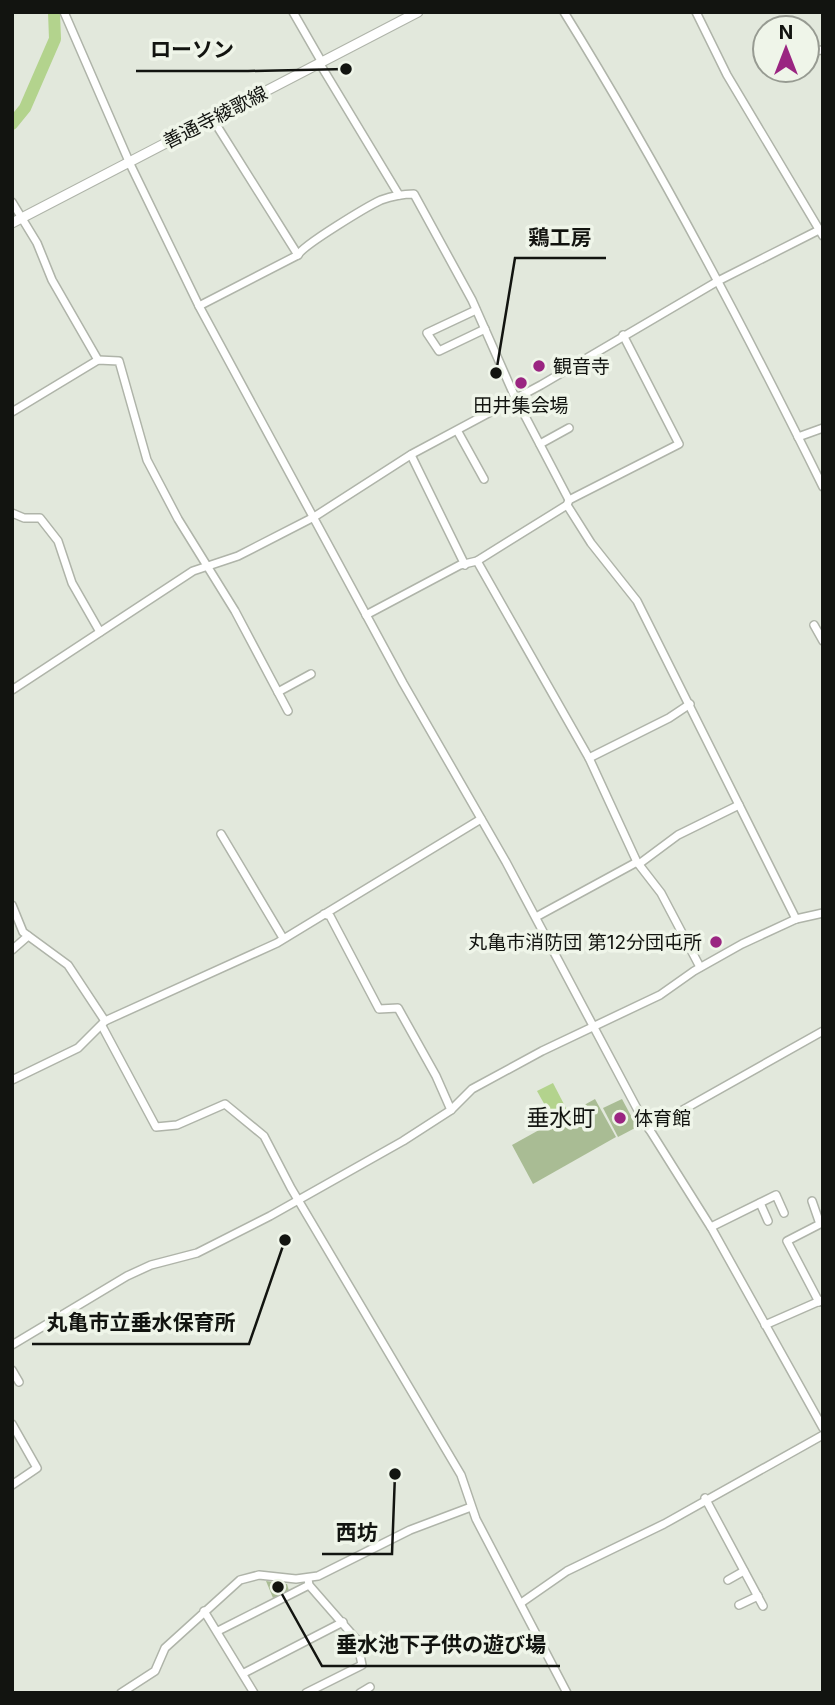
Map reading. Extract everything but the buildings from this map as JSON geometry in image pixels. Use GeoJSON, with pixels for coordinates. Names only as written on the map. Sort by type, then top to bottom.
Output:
{"type":"FeatureCollection","features":[{"type":"Feature","properties":{"kind":"main road","name":"善通寺綾歌線"},"geometry":{"type":"LineString","coordinates":[[12,223],[418,12]]}},
{"type":"Feature","properties":{"kind":"street"},"geometry":{"type":"LineString","coordinates":[[64,12],[130,162],[199,306],[366,615],[536,917],[649,1129],[711,1227],[823,1428]]}},
{"type":"Feature","properties":{"kind":"street"},"geometry":{"type":"LineString","coordinates":[[293,12],[320,59],[320,64],[399,195]]}},
{"type":"Feature","properties":{"kind":"street"},"geometry":{"type":"LineString","coordinates":[[564,12],[621,102],[718,281],[823,487]]}},
{"type":"Feature","properties":{"kind":"street"},"geometry":{"type":"LineString","coordinates":[[12,690],[193,571],[238,556],[314,517],[411,455],[458,432],[718,281],[821,233],[727,75],[696,12]]}},
{"type":"Feature","properties":{"kind":"street"},"geometry":{"type":"LineString","coordinates":[[212,118],[298,256]]}},
{"type":"Feature","properties":{"kind":"street"},"geometry":{"type":"LineString","coordinates":[[199,306],[298,256],[310,242],[368,207],[399,195],[418,196],[477,310],[516,399],[568,502],[591,543],[636,601],[796,919]]}},
{"type":"Feature","properties":{"kind":"street"},"geometry":{"type":"LineString","coordinates":[[12,202],[23,218],[52,280],[98,360]]}},
{"type":"Feature","properties":{"kind":"street"},"geometry":{"type":"LineString","coordinates":[[477,310],[427,333],[439,351],[485,329]]}},
{"type":"Feature","properties":{"kind":"street"},"geometry":{"type":"LineString","coordinates":[[366,615],[477,561],[568,502],[679,444],[623,335]]}},
{"type":"Feature","properties":{"kind":"street"},"geometry":{"type":"LineString","coordinates":[[12,412],[98,360],[116,360],[124,368],[147,460],[288,711]]}},
{"type":"Feature","properties":{"kind":"street"},"geometry":{"type":"LineString","coordinates":[[540,444],[569,428]]}},
{"type":"Feature","properties":{"kind":"street"},"geometry":{"type":"LineString","coordinates":[[798,438],[823,428]]}},
{"type":"Feature","properties":{"kind":"street"},"geometry":{"type":"LineString","coordinates":[[458,432],[484,479]]}},
{"type":"Feature","properties":{"kind":"street"},"geometry":{"type":"LineString","coordinates":[[411,455],[465,565]]}},
{"type":"Feature","properties":{"kind":"street"},"geometry":{"type":"LineString","coordinates":[[12,513],[24,518],[40,518],[53,534],[72,583],[100,632]]}},
{"type":"Feature","properties":{"kind":"street"},"geometry":{"type":"LineString","coordinates":[[477,561],[589,758],[638,863],[661,893],[700,967]]}},
{"type":"Feature","properties":{"kind":"street"},"geometry":{"type":"LineString","coordinates":[[814,625],[823,641]]}},
{"type":"Feature","properties":{"kind":"street"},"geometry":{"type":"LineString","coordinates":[[278,692],[312,674]]}},
{"type":"Feature","properties":{"kind":"street"},"geometry":{"type":"LineString","coordinates":[[589,758],[669,719],[690,704]]}},
{"type":"Feature","properties":{"kind":"street"},"geometry":{"type":"LineString","coordinates":[[536,917],[638,863],[678,835],[739,806]]}},
{"type":"Feature","properties":{"kind":"street"},"geometry":{"type":"LineString","coordinates":[[12,1080],[78,1048],[104,1023],[186,982],[248,958],[481,819]]}},
{"type":"Feature","properties":{"kind":"street"},"geometry":{"type":"LineString","coordinates":[[220,834],[283,938]]}},
{"type":"Feature","properties":{"kind":"street"},"geometry":{"type":"LineString","coordinates":[[12,905],[27,936],[68,965],[104,1023],[156,1127],[177,1125],[225,1104],[264,1136],[423,1416],[461,1475],[471,1507],[502,1572],[567,1693]]}},
{"type":"Feature","properties":{"kind":"street"},"geometry":{"type":"LineString","coordinates":[[12,1345],[127,1276],[151,1265],[218,1243],[451,1110],[472,1089],[594,1025],[660,996],[700,967],[796,919],[823,912]]}},
{"type":"Feature","properties":{"kind":"street"},"geometry":{"type":"LineString","coordinates":[[324,914],[330,916],[379,1009],[398,1008],[408,1023],[451,1110]]}},
{"type":"Feature","properties":{"kind":"street"},"geometry":{"type":"LineString","coordinates":[[12,950],[27,936]]}},
{"type":"Feature","properties":{"kind":"street"},"geometry":{"type":"LineString","coordinates":[[649,1129],[823,1031]]}},
{"type":"Feature","properties":{"kind":"street"},"geometry":{"type":"LineString","coordinates":[[711,1227],[776,1195],[784,1213]]}},
{"type":"Feature","properties":{"kind":"street"},"geometry":{"type":"LineString","coordinates":[[765,1325],[821,1301],[787,1241],[821,1226],[811,1201]]}},
{"type":"Feature","properties":{"kind":"street"},"geometry":{"type":"LineString","coordinates":[[760,1203],[768,1221]]}},
{"type":"Feature","properties":{"kind":"street"},"geometry":{"type":"LineString","coordinates":[[12,1370],[19,1382]]}},
{"type":"Feature","properties":{"kind":"street"},"geometry":{"type":"LineString","coordinates":[[12,1424],[37,1468],[12,1485]]}},
{"type":"Feature","properties":{"kind":"street"},"geometry":{"type":"LineString","coordinates":[[521,1603],[567,1572],[664,1524],[705,1498],[823,1435]]}},
{"type":"Feature","properties":{"kind":"street"},"geometry":{"type":"LineString","coordinates":[[705,1498],[763,1606]]}},
{"type":"Feature","properties":{"kind":"street"},"geometry":{"type":"LineString","coordinates":[[218,1631],[347,1560],[363,1556],[410,1530],[471,1507]]}},
{"type":"Feature","properties":{"kind":"street"},"geometry":{"type":"LineString","coordinates":[[714,1536],[723,1532]]}},
{"type":"Feature","properties":{"kind":"street"},"geometry":{"type":"LineString","coordinates":[[728,1580],[744,1571]]}},
{"type":"Feature","properties":{"kind":"street"},"geometry":{"type":"LineString","coordinates":[[121,1693],[155,1671],[165,1648],[204,1611],[249,1576],[308,1582],[357,1640],[362,1665],[306,1693]]}},
{"type":"Feature","properties":{"kind":"street"},"geometry":{"type":"LineString","coordinates":[[739,1605],[758,1596]]}},
{"type":"Feature","properties":{"kind":"street"},"geometry":{"type":"LineString","coordinates":[[204,1611],[254,1693]]}},
{"type":"Feature","properties":{"kind":"street"},"geometry":{"type":"LineString","coordinates":[[244,1673],[343,1622]]}},
{"type":"Feature","properties":{"kind":"street"},"geometry":{"type":"LineString","coordinates":[[360,1693],[370,1687]]}},
{"type":"Feature","properties":{"kind":"shaded area"},"geometry":{"type":"Polygon","coordinates":[[[553,1083],[567,1110],[552,1118],[537,1091],[553,1083]]]}},
{"type":"Feature","properties":{"kind":"shaded area"},"geometry":{"type":"Polygon","coordinates":[[[595,1099],[616,1137],[533,1184],[512,1145],[595,1099]]]}},
{"type":"Feature","properties":{"kind":"shaded area","name":"体育館"},"geometry":{"type":"Polygon","coordinates":[[[622,1099],[637,1127],[618,1137],[603,1108],[622,1099]]]}},
{"type":"Feature","properties":{"kind":"shaded area"},"geometry":{"type":"Polygon","coordinates":[[[266,1581],[287,1584],[289,1591],[273,1598],[266,1581]]]}},
{"type":"Feature","properties":{"kind":"waterway"},"geometry":{"type":"LineString","coordinates":[[12,124],[25,108],[55,39],[54,12]]}},
{"type":"Feature","properties":{"kind":"place","name":"ローソン"},"geometry":{"type":"Point","coordinates":[346,69]}},
{"type":"Feature","properties":{"kind":"place","name":"観音寺"},"geometry":{"type":"Point","coordinates":[539,366]}},
{"type":"Feature","properties":{"kind":"place","name":"鶏工房"},"geometry":{"type":"Point","coordinates":[496,373]}},
{"type":"Feature","properties":{"kind":"place","name":"田井集会場"},"geometry":{"type":"Point","coordinates":[521,383]}},
{"type":"Feature","properties":{"kind":"place","name":"丸亀市消防団 第12分団屯所"},"geometry":{"type":"Point","coordinates":[716,942]}},
{"type":"Feature","properties":{"kind":"place","name":"体育館"},"geometry":{"type":"Point","coordinates":[620,1118]}},
{"type":"Feature","properties":{"kind":"place","name":"丸亀市立垂水保育所"},"geometry":{"type":"Point","coordinates":[285,1240]}},
{"type":"Feature","properties":{"kind":"place","name":"西坊"},"geometry":{"type":"Point","coordinates":[395,1474]}},
{"type":"Feature","properties":{"kind":"place","name":"垂水池下子供の遊び場"},"geometry":{"type":"Point","coordinates":[278,1587]}},
{"type":"Feature","properties":{"kind":"district","name":"垂水町"},"geometry":{"type":"Point","coordinates":[561,1118]}}]}
